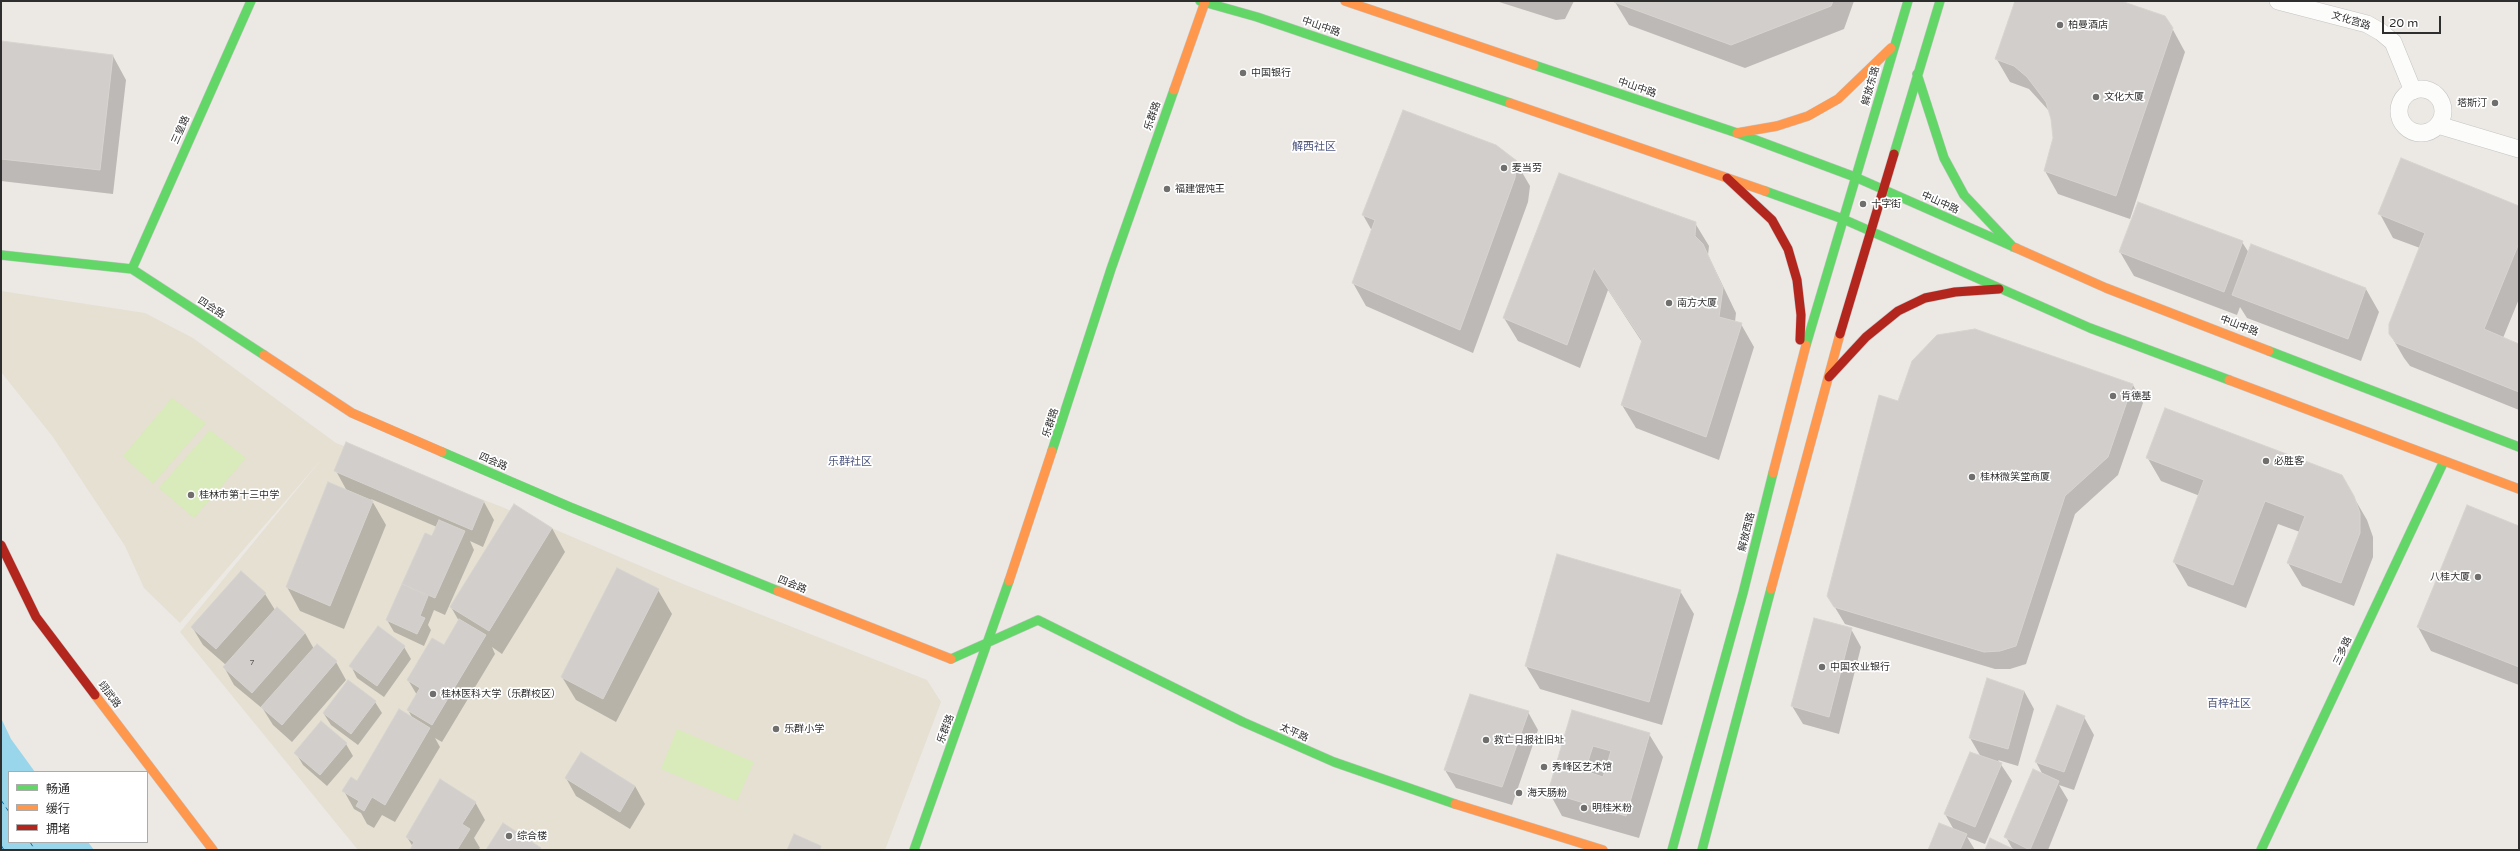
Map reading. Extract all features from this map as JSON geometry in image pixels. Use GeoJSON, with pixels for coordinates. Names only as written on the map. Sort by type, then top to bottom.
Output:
{"type":"FeatureCollection","features":[{"type":"Feature","properties":{"kind":"main road","name":"三皇路"},"geometry":{"type":"LineString","coordinates":[[132,269],[251,1]]}},
{"type":"Feature","properties":{"kind":"main road","name":"中山中路"},"geometry":{"type":"LineString","coordinates":[[1345,1],[1737,133],[1855,177],[2015,250],[2106,288],[2519,447]]}},
{"type":"Feature","properties":{"kind":"main road","name":"解放东路"},"geometry":{"type":"LineString","coordinates":[[1843,219],[1908,1]]}},
{"type":"Feature","properties":{"kind":"main road"},"geometry":{"type":"LineString","coordinates":[[1702,850],[1827,379],[1882,189],[1940,1]]}},
{"type":"Feature","properties":{"kind":"main road","name":"中山中路"},"geometry":{"type":"LineString","coordinates":[[1202,2],[1264,19],[1724,176],[1843,219],[1999,289]]}},
{"type":"Feature","properties":{"kind":"main road","name":"乐群路"},"geometry":{"type":"LineString","coordinates":[[914,850],[990,641],[1111,269],[1202,2]]}},
{"type":"Feature","properties":{"kind":"main road"},"geometry":{"type":"LineString","coordinates":[[1737,133],[1777,126],[1808,116],[1838,99],[1868,72],[1894,44]]}},
{"type":"Feature","properties":{"kind":"main road"},"geometry":{"type":"LineString","coordinates":[[1917,74],[1944,158],[1964,195],[2015,250]]}},
{"type":"Feature","properties":{"kind":"main road"},"geometry":{"type":"LineString","coordinates":[[1724,176],[1772,220],[1788,248],[1797,280],[1801,316],[1800,366]]}},
{"type":"Feature","properties":{"kind":"main road","name":"解放西路"},"geometry":{"type":"LineString","coordinates":[[1672,850],[1742,593],[1800,366],[1843,219]]}},
{"type":"Feature","properties":{"kind":"main road","name":"四会路"},"geometry":{"type":"LineString","coordinates":[[1,255],[132,269],[352,413],[570,507],[949,660],[990,641]]}},
{"type":"Feature","properties":{"kind":"main road"},"geometry":{"type":"LineString","coordinates":[[1827,379],[1866,337],[1898,311],[1932,297],[1955,292],[1999,289],[2090,328],[2519,489]]}},
{"type":"Feature","properties":{"kind":"main road","name":"三多路"},"geometry":{"type":"LineString","coordinates":[[2261,850],[2444,461]]}},
{"type":"Feature","properties":{"kind":"main road","name":"翊武路"},"geometry":{"type":"LineString","coordinates":[[1,545],[36,617],[213,850]]}},
{"type":"Feature","properties":{"kind":"main road","name":"太平路"},"geometry":{"type":"LineString","coordinates":[[990,641],[1038,620],[1243,722],[1334,762],[1426,795],[1604,850]]}},
{"type":"Feature","properties":{"kind":"street","name":"文化宫路"},"geometry":{"type":"LineString","coordinates":[[2278,1],[2367,24],[2382,32],[2393,42],[2413,91]]}},
{"type":"Feature","properties":{"kind":"street"},"geometry":{"type":"LineString","coordinates":[[2428,90],[2439,99],[2443,112],[2438,125],[2426,133],[2420,134],[2407,128],[2402,122],[2399,108],[2402,101],[2413,91],[2428,90]]}},
{"type":"Feature","properties":{"kind":"street"},"geometry":{"type":"LineString","coordinates":[[2438,125],[2519,149]]}},
{"type":"Feature","properties":{"kind":"shaded area"},"geometry":{"type":"Polygon","coordinates":[[[1,291],[145,313],[193,338],[336,443],[502,507],[683,584],[927,680],[941,702],[885,850],[358,850],[180,632],[321,460],[180,623],[144,588],[125,546],[53,437],[1,372],[1,291]]]}},
{"type":"Feature","properties":{"kind":"green space"},"geometry":{"type":"Polygon","coordinates":[[[172,398],[206,423],[153,484],[123,456],[172,398]]]}},
{"type":"Feature","properties":{"kind":"green space"},"geometry":{"type":"Polygon","coordinates":[[[210,430],[246,458],[194,518],[159,488],[210,430]]]}},
{"type":"Feature","properties":{"kind":"green space"},"geometry":{"type":"Polygon","coordinates":[[[677,729],[754,762],[737,801],[661,769],[677,729]]]}},
{"type":"Feature","properties":{"kind":"water"},"geometry":{"type":"Polygon","coordinates":[[[1,718],[11,739],[34,771],[8,771],[8,843],[89,843],[94,850],[1,850],[1,718]]]}},
{"type":"Feature","properties":{"kind":"building"},"geometry":{"type":"Polygon","coordinates":[[[1833,1],[1831,6],[1731,45],[1614,2],[1833,1]]]}},
{"type":"Feature","properties":{"kind":"building","name":"文化大厦"},"geometry":{"type":"Polygon","coordinates":[[[2015,1],[2121,1],[2165,16],[2173,28],[2116,196],[2044,171],[2053,138],[2051,119],[2046,102],[2027,77],[2014,66],[1995,59],[2015,1]]]}},
{"type":"Feature","properties":{"kind":"building"},"geometry":{"type":"Polygon","coordinates":[[[1,41],[113,55],[100,170],[1,159],[1,41]]]}},
{"type":"Feature","properties":{"kind":"building"},"geometry":{"type":"Polygon","coordinates":[[[1403,110],[1496,145],[1517,161],[1515,178],[1460,330],[1352,283],[1375,220],[1362,215],[1403,110]]]}},
{"type":"Feature","properties":{"kind":"building"},"geometry":{"type":"Polygon","coordinates":[[[2401,158],[2519,206],[2519,243],[2484,329],[2519,344],[2519,392],[2396,343],[2389,334],[2389,324],[2425,233],[2378,214],[2401,158]]]}},
{"type":"Feature","properties":{"kind":"building","name":"南方大厦"},"geometry":{"type":"Polygon","coordinates":[[[1559,173],[1696,222],[1695,236],[1703,244],[1723,288],[1719,317],[1742,323],[1706,437],[1621,405],[1642,340],[1594,268],[1567,345],[1503,318],[1559,173]]]}},
{"type":"Feature","properties":{"kind":"building"},"geometry":{"type":"Polygon","coordinates":[[[2138,202],[2243,241],[2224,292],[2119,252],[2138,202]]]}},
{"type":"Feature","properties":{"kind":"building"},"geometry":{"type":"Polygon","coordinates":[[[2251,244],[2366,288],[2348,339],[2232,295],[2251,244]]]}},
{"type":"Feature","properties":{"kind":"building","name":"桂林微笑堂商厦"},"geometry":{"type":"Polygon","coordinates":[[[1975,329],[2133,384],[2108,457],[2065,496],[2016,646],[2000,651],[1984,652],[1834,607],[1827,596],[1879,395],[1898,401],[1912,361],[1937,335],[1975,329]]]}},
{"type":"Feature","properties":{"kind":"building"},"geometry":{"type":"Polygon","coordinates":[[[2165,408],[2342,475],[2354,496],[2360,513],[2360,533],[2341,583],[2287,563],[2305,516],[2265,501],[2233,585],[2173,562],[2204,480],[2146,458],[2165,408]]]}},
{"type":"Feature","properties":{"kind":"building"},"geometry":{"type":"Polygon","coordinates":[[[346,442],[484,501],[472,530],[334,471],[346,442]]]}},
{"type":"Feature","properties":{"kind":"building"},"geometry":{"type":"Polygon","coordinates":[[[328,482],[373,501],[330,606],[286,587],[328,482]]]}},
{"type":"Feature","properties":{"kind":"building"},"geometry":{"type":"Polygon","coordinates":[[[514,504],[552,528],[489,631],[450,607],[514,504]]]}},
{"type":"Feature","properties":{"kind":"building","name":"八桂大厦"},"geometry":{"type":"Polygon","coordinates":[[[2467,505],[2519,526],[2519,667],[2417,627],[2467,505]]]}},
{"type":"Feature","properties":{"kind":"building"},"geometry":{"type":"Polygon","coordinates":[[[439,520],[465,531],[435,598],[402,584],[425,533],[432,536],[439,520]]]}},
{"type":"Feature","properties":{"kind":"building"},"geometry":{"type":"Polygon","coordinates":[[[1557,554],[1681,590],[1649,702],[1525,666],[1557,554]]]}},
{"type":"Feature","properties":{"kind":"building"},"geometry":{"type":"Polygon","coordinates":[[[617,568],[659,589],[603,699],[561,677],[617,568]]]}},
{"type":"Feature","properties":{"kind":"building"},"geometry":{"type":"Polygon","coordinates":[[[241,571],[266,593],[216,649],[191,627],[241,571]]]}},
{"type":"Feature","properties":{"kind":"building"},"geometry":{"type":"Polygon","coordinates":[[[402,584],[428,596],[420,616],[425,618],[417,634],[386,620],[402,584]]]}},
{"type":"Feature","properties":{"kind":"building"},"geometry":{"type":"Polygon","coordinates":[[[277,607],[305,633],[252,693],[223,667],[277,607]]]}},
{"type":"Feature","properties":{"kind":"building","name":"中国农业银行"},"geometry":{"type":"Polygon","coordinates":[[[1814,618],[1852,628],[1829,717],[1791,706],[1814,618]]]}},
{"type":"Feature","properties":{"kind":"building"},"geometry":{"type":"Polygon","coordinates":[[[459,619],[486,635],[432,725],[407,710],[420,688],[407,680],[432,638],[444,645],[459,619]]]}},
{"type":"Feature","properties":{"kind":"building"},"geometry":{"type":"Polygon","coordinates":[[[378,626],[405,646],[377,686],[349,666],[378,626]]]}},
{"type":"Feature","properties":{"kind":"building"},"geometry":{"type":"Polygon","coordinates":[[[317,644],[337,661],[282,725],[261,707],[317,644]]]}},
{"type":"Feature","properties":{"kind":"building"},"geometry":{"type":"Polygon","coordinates":[[[1987,678],[2024,691],[2008,749],[1969,738],[1987,678]]]}},
{"type":"Feature","properties":{"kind":"building"},"geometry":{"type":"Polygon","coordinates":[[[348,680],[376,701],[351,734],[323,713],[348,680]]]}},
{"type":"Feature","properties":{"kind":"building","name":"救亡日报社旧址"},"geometry":{"type":"Polygon","coordinates":[[[1470,694],[1529,711],[1502,787],[1444,770],[1470,694]]]}},
{"type":"Feature","properties":{"kind":"building"},"geometry":{"type":"Polygon","coordinates":[[[2057,705],[2085,716],[2064,772],[2035,762],[2057,705]]]}},
{"type":"Feature","properties":{"kind":"building"},"geometry":{"type":"Polygon","coordinates":[[[399,709],[430,728],[385,805],[372,797],[364,811],[356,806],[359,801],[342,791],[351,777],[357,781],[399,709]]]}},
{"type":"Feature","properties":{"kind":"building"},"geometry":{"type":"Polygon","coordinates":[[[1572,710],[1650,733],[1626,816],[1548,792],[1572,710]],[[1593,746],[1585,771],[1603,777],[1611,751],[1593,746]]]}},
{"type":"Feature","properties":{"kind":"building"},"geometry":{"type":"Polygon","coordinates":[[[321,721],[347,743],[320,775],[294,753],[321,721]]]}},
{"type":"Feature","properties":{"kind":"building"},"geometry":{"type":"Polygon","coordinates":[[[581,752],[635,786],[620,812],[565,778],[581,752]]]}},
{"type":"Feature","properties":{"kind":"building"},"geometry":{"type":"Polygon","coordinates":[[[1970,752],[2002,763],[1975,827],[1944,814],[1970,752]]]}},
{"type":"Feature","properties":{"kind":"building"},"geometry":{"type":"Polygon","coordinates":[[[2033,769],[2059,781],[2030,850],[2004,837],[2033,769]]]}},
{"type":"Feature","properties":{"kind":"building"},"geometry":{"type":"Polygon","coordinates":[[[440,779],[476,802],[462,824],[470,829],[457,850],[410,850],[414,842],[406,837],[440,779]]]}},
{"type":"Feature","properties":{"kind":"building","name":"综合楼"},"geometry":{"type":"Polygon","coordinates":[[[503,823],[541,848],[540,850],[486,850],[503,823]]]}},
{"type":"Feature","properties":{"kind":"building"},"geometry":{"type":"Polygon","coordinates":[[[1939,823],[1967,834],[1960,850],[1928,850],[1939,823]]]}},
{"type":"Feature","properties":{"kind":"building"},"geometry":{"type":"Polygon","coordinates":[[[794,834],[821,846],[820,850],[787,850],[794,834]]]}},
{"type":"Feature","properties":{"kind":"building"},"geometry":{"type":"Polygon","coordinates":[[[1990,838],[2015,850],[1985,850],[1990,838]]]}},
{"type":"Feature","properties":{"kind":"ferry route"},"geometry":{"type":"LineString","coordinates":[[1,800],[8,810]]}},
{"type":"Feature","properties":{"kind":"ferry route"},"geometry":{"type":"LineString","coordinates":[[31,843],[35,850]]}},
{"type":"Feature","properties":{"kind":"ferry route"},"geometry":{"type":"LineString","coordinates":[[1,845],[4,850]]}},
{"type":"Feature","properties":{"kind":"traffic: fast"},"geometry":{"type":"LineString","coordinates":[[132,269],[251,1]]}},
{"type":"Feature","properties":{"kind":"traffic: fast"},"geometry":{"type":"LineString","coordinates":[[1200,1],[1257,17],[1510,103]]}},
{"type":"Feature","properties":{"kind":"traffic: fast"},"geometry":{"type":"LineString","coordinates":[[1806,345],[1908,1]]}},
{"type":"Feature","properties":{"kind":"traffic: fast"},"geometry":{"type":"LineString","coordinates":[[1894,154],[1940,1]]}},
{"type":"Feature","properties":{"kind":"traffic: fast"},"geometry":{"type":"LineString","coordinates":[[1534,65],[1737,133],[1855,177],[2016,248]]}},
{"type":"Feature","properties":{"kind":"traffic: fast"},"geometry":{"type":"LineString","coordinates":[[1917,74],[1944,158],[1964,195],[2013,247]]}},
{"type":"Feature","properties":{"kind":"traffic: fast"},"geometry":{"type":"LineString","coordinates":[[1052,451],[1111,269],[1174,90]]}},
{"type":"Feature","properties":{"kind":"traffic: fast"},"geometry":{"type":"LineString","coordinates":[[1765,191],[1843,219],[2090,328],[2229,380]]}},
{"type":"Feature","properties":{"kind":"traffic: fast"},"geometry":{"type":"LineString","coordinates":[[1,255],[132,269],[264,355]]}},
{"type":"Feature","properties":{"kind":"traffic: fast"},"geometry":{"type":"LineString","coordinates":[[2269,351],[2519,447]]}},
{"type":"Feature","properties":{"kind":"traffic: fast"},"geometry":{"type":"LineString","coordinates":[[442,452],[570,507],[778,591]]}},
{"type":"Feature","properties":{"kind":"traffic: fast"},"geometry":{"type":"LineString","coordinates":[[2261,850],[2444,461]]}},
{"type":"Feature","properties":{"kind":"traffic: fast"},"geometry":{"type":"LineString","coordinates":[[1672,850],[1743,593],[1773,473]]}},
{"type":"Feature","properties":{"kind":"traffic: fast"},"geometry":{"type":"LineString","coordinates":[[914,850],[1009,581]]}},
{"type":"Feature","properties":{"kind":"traffic: fast"},"geometry":{"type":"LineString","coordinates":[[1702,850],[1771,589]]}},
{"type":"Feature","properties":{"kind":"traffic: fast"},"geometry":{"type":"LineString","coordinates":[[951,659],[1038,620],[1243,722],[1334,762],[1455,804]]}},
{"type":"Feature","properties":{"kind":"traffic: slow"},"geometry":{"type":"LineString","coordinates":[[1345,1],[1534,65]]}},
{"type":"Feature","properties":{"kind":"traffic: slow"},"geometry":{"type":"LineString","coordinates":[[1174,90],[1205,2]]}},
{"type":"Feature","properties":{"kind":"traffic: slow"},"geometry":{"type":"LineString","coordinates":[[1737,133],[1777,126],[1808,116],[1838,99],[1891,48]]}},
{"type":"Feature","properties":{"kind":"traffic: slow"},"geometry":{"type":"LineString","coordinates":[[1510,103],[1765,191]]}},
{"type":"Feature","properties":{"kind":"traffic: slow"},"geometry":{"type":"LineString","coordinates":[[2016,248],[2106,288],[2269,351]]}},
{"type":"Feature","properties":{"kind":"traffic: slow"},"geometry":{"type":"LineString","coordinates":[[1771,589],[1840,334]]}},
{"type":"Feature","properties":{"kind":"traffic: slow"},"geometry":{"type":"LineString","coordinates":[[1773,473],[1806,345]]}},
{"type":"Feature","properties":{"kind":"traffic: slow"},"geometry":{"type":"LineString","coordinates":[[264,355],[352,413],[442,452]]}},
{"type":"Feature","properties":{"kind":"traffic: slow"},"geometry":{"type":"LineString","coordinates":[[2229,380],[2519,489]]}},
{"type":"Feature","properties":{"kind":"traffic: slow"},"geometry":{"type":"LineString","coordinates":[[1009,581],[1052,451]]}},
{"type":"Feature","properties":{"kind":"traffic: slow"},"geometry":{"type":"LineString","coordinates":[[778,591],[951,659]]}},
{"type":"Feature","properties":{"kind":"traffic: slow"},"geometry":{"type":"LineString","coordinates":[[95,695],[213,850]]}},
{"type":"Feature","properties":{"kind":"traffic: slow"},"geometry":{"type":"LineString","coordinates":[[1455,804],[1603,850]]}},
{"type":"Feature","properties":{"kind":"traffic: jam"},"geometry":{"type":"LineString","coordinates":[[1840,334],[1894,154]]}},
{"type":"Feature","properties":{"kind":"traffic: jam"},"geometry":{"type":"LineString","coordinates":[[1727,178],[1772,220],[1788,249],[1797,280],[1801,315],[1800,340]]}},
{"type":"Feature","properties":{"kind":"traffic: jam"},"geometry":{"type":"LineString","coordinates":[[1829,377],[1866,337],[1898,311],[1925,298],[1955,292],[1999,289]]}},
{"type":"Feature","properties":{"kind":"traffic: jam"},"geometry":{"type":"LineString","coordinates":[[1,545],[36,617],[95,695]]}},
{"type":"Feature","properties":{"kind":"place","name":"柏曼酒店"},"geometry":{"type":"Point","coordinates":[2060,25]}},
{"type":"Feature","properties":{"kind":"place","name":"中国银行"},"geometry":{"type":"Point","coordinates":[1243,73]}},
{"type":"Feature","properties":{"kind":"place","name":"文化大厦"},"geometry":{"type":"Point","coordinates":[2096,97]}},
{"type":"Feature","properties":{"kind":"place","name":"塔斯汀"},"geometry":{"type":"Point","coordinates":[2495,103]}},
{"type":"Feature","properties":{"kind":"place","name":"麦当劳"},"geometry":{"type":"Point","coordinates":[1504,168]}},
{"type":"Feature","properties":{"kind":"place","name":"福建馄饨王"},"geometry":{"type":"Point","coordinates":[1167,189]}},
{"type":"Feature","properties":{"kind":"place","name":"十字街"},"geometry":{"type":"Point","coordinates":[1863,204]}},
{"type":"Feature","properties":{"kind":"place","name":"南方大厦"},"geometry":{"type":"Point","coordinates":[1669,303]}},
{"type":"Feature","properties":{"kind":"place","name":"肯德基"},"geometry":{"type":"Point","coordinates":[2113,396]}},
{"type":"Feature","properties":{"kind":"place","name":"必胜客"},"geometry":{"type":"Point","coordinates":[2266,461]}},
{"type":"Feature","properties":{"kind":"place","name":"桂林微笑堂商厦"},"geometry":{"type":"Point","coordinates":[1972,477]}},
{"type":"Feature","properties":{"kind":"place","name":"桂林市第十三中学"},"geometry":{"type":"Point","coordinates":[191,495]}},
{"type":"Feature","properties":{"kind":"place","name":"八桂大厦"},"geometry":{"type":"Point","coordinates":[2478,577]}},
{"type":"Feature","properties":{"kind":"place","name":"中国农业银行"},"geometry":{"type":"Point","coordinates":[1822,667]}},
{"type":"Feature","properties":{"kind":"place","name":"桂林医科大学（乐群校区）"},"geometry":{"type":"Point","coordinates":[433,694]}},
{"type":"Feature","properties":{"kind":"place","name":"乐群小学"},"geometry":{"type":"Point","coordinates":[776,729]}},
{"type":"Feature","properties":{"kind":"place","name":"救亡日报社旧址"},"geometry":{"type":"Point","coordinates":[1486,740]}},
{"type":"Feature","properties":{"kind":"place","name":"秀峰区艺术馆"},"geometry":{"type":"Point","coordinates":[1544,767]}},
{"type":"Feature","properties":{"kind":"place","name":"海天肠粉"},"geometry":{"type":"Point","coordinates":[1519,793]}},
{"type":"Feature","properties":{"kind":"place","name":"明桂米粉"},"geometry":{"type":"Point","coordinates":[1584,808]}},
{"type":"Feature","properties":{"kind":"place","name":"综合楼"},"geometry":{"type":"Point","coordinates":[509,836]}},
{"type":"Feature","properties":{"kind":"district","name":"解西社区"},"geometry":{"type":"Point","coordinates":[1314,147]}},
{"type":"Feature","properties":{"kind":"district","name":"乐群社区"},"geometry":{"type":"Point","coordinates":[850,462]}},
{"type":"Feature","properties":{"kind":"district","name":"百梓社区"},"geometry":{"type":"Point","coordinates":[2229,704]}}]}
